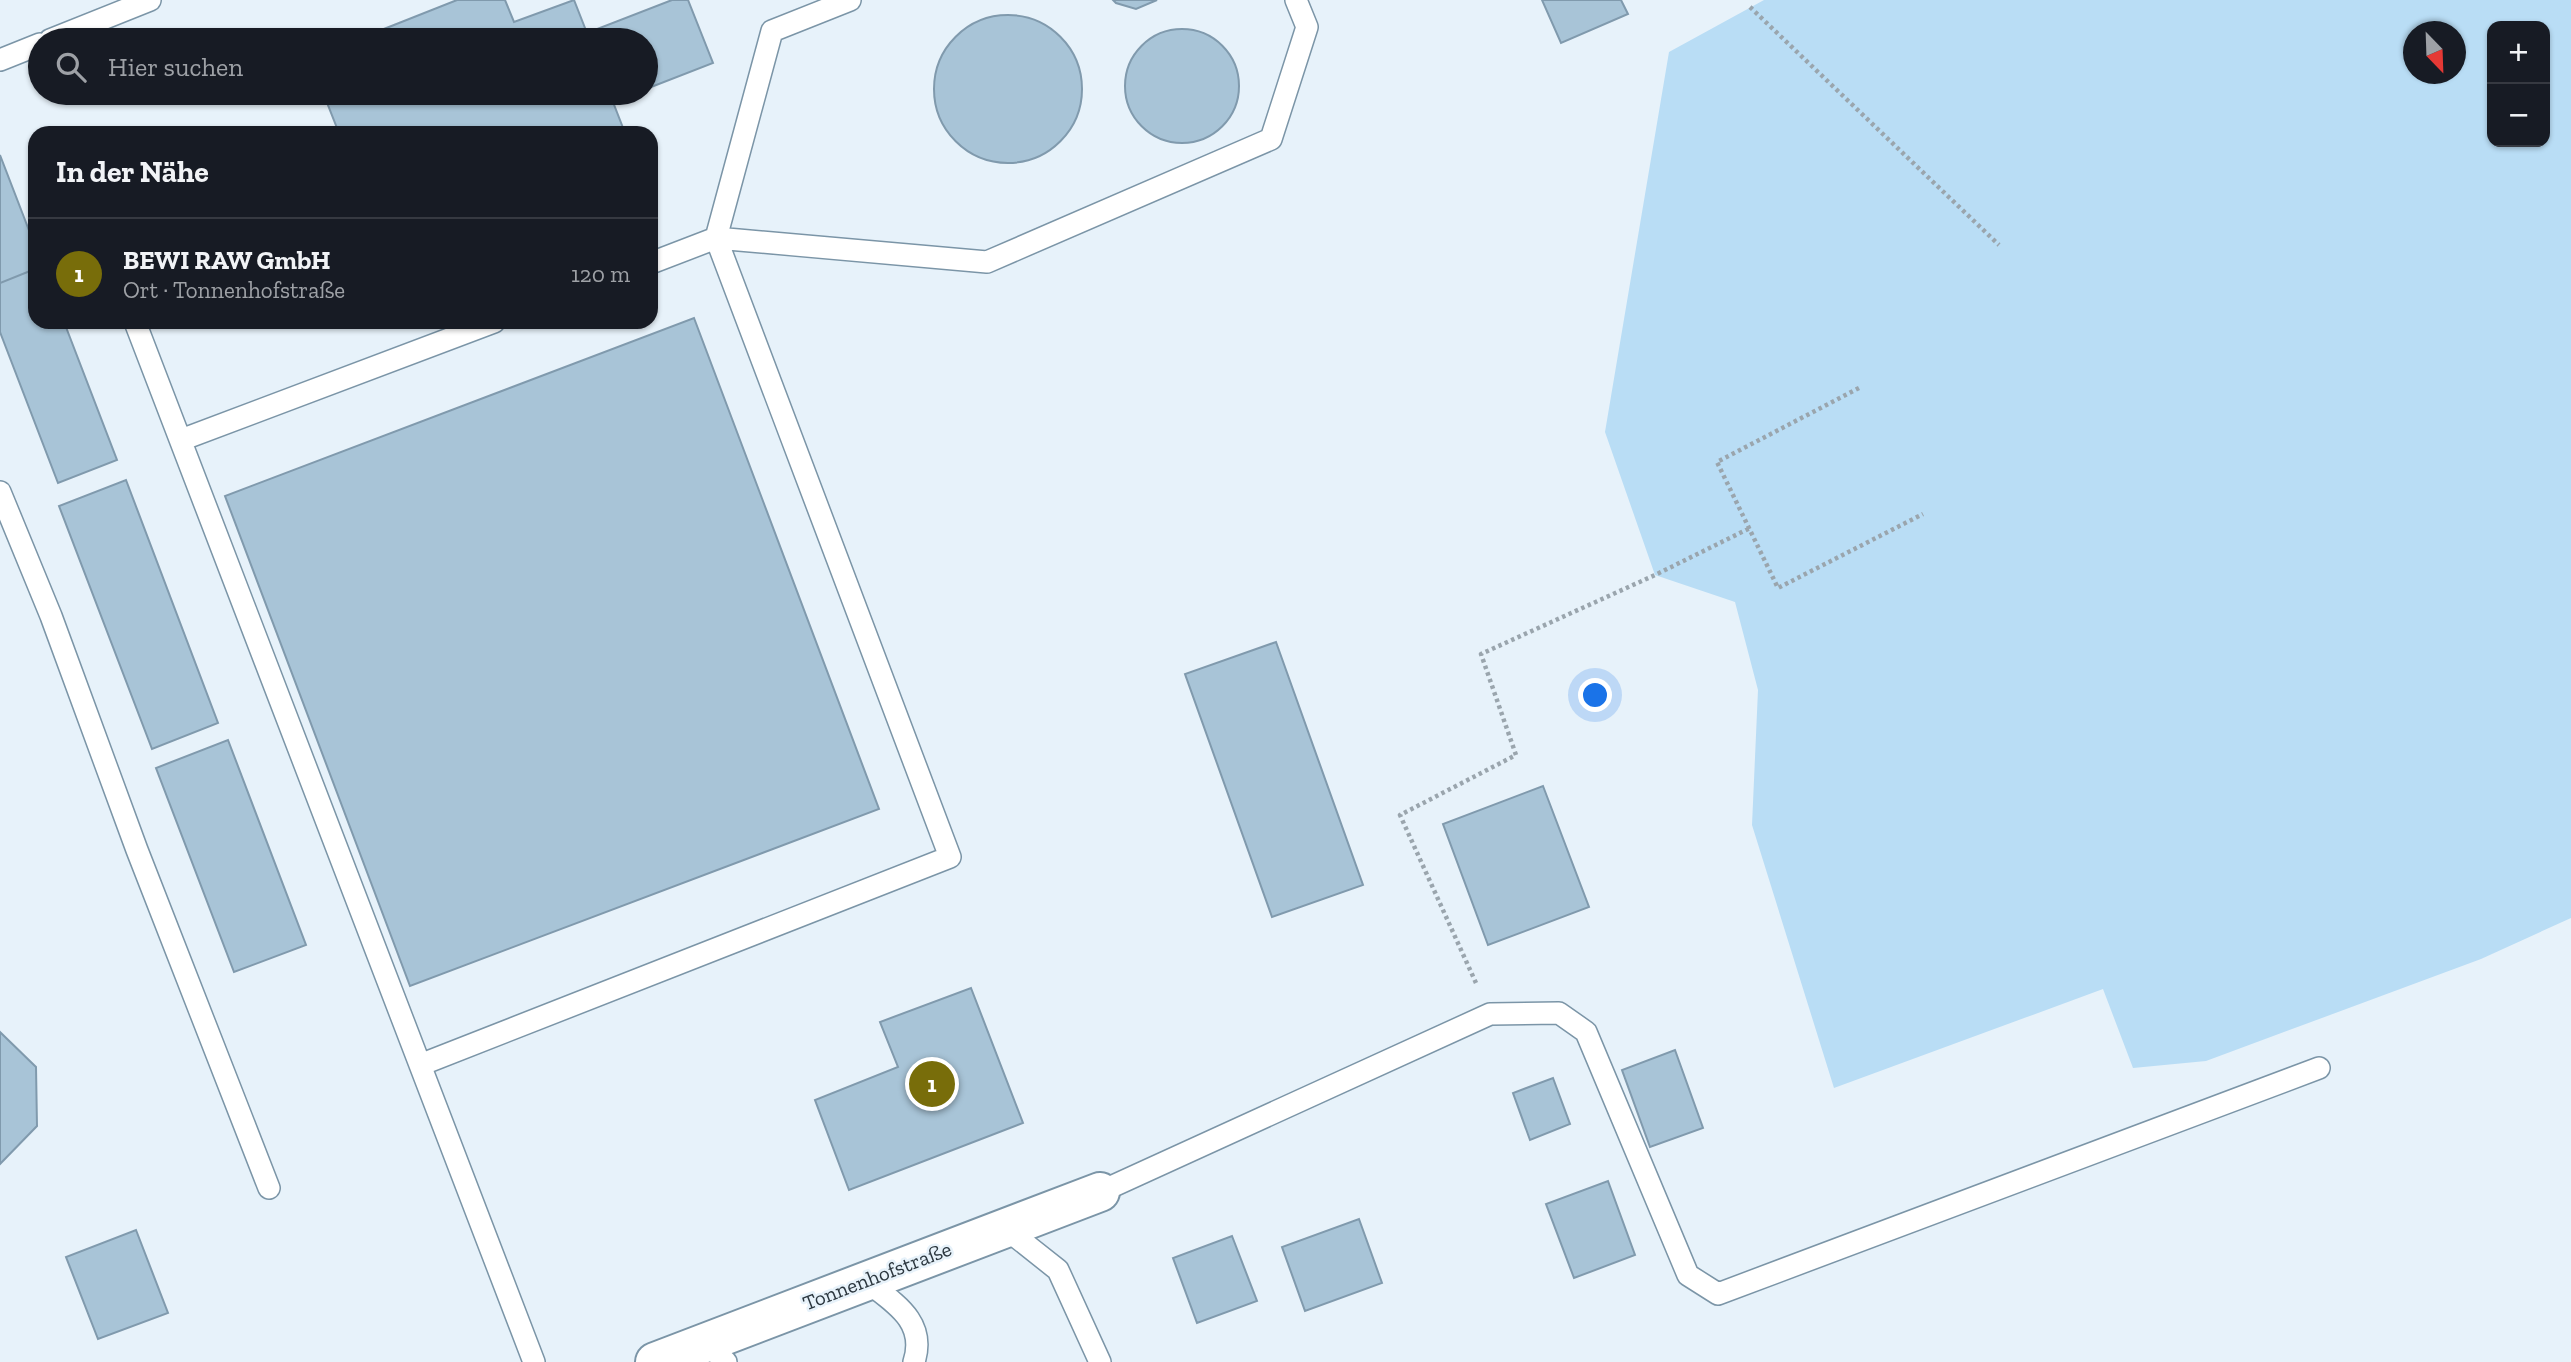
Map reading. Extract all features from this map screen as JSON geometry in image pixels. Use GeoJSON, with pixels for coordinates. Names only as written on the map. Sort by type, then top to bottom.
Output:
{"type":"FeatureCollection","features":[{"type":"Feature","properties":{"kind":"street","name":"Tonnenhofstraße"},"geometry":{"type":"LineString","coordinates":[[655,1362],[715,1352],[866,1281],[1100,1192]]}},
{"type":"Feature","properties":{"kind":"lane"},"geometry":{"type":"LineString","coordinates":[[80,28],[150,0]]}},
{"type":"Feature","properties":{"kind":"lane"},"geometry":{"type":"LineString","coordinates":[[420,1065],[950,857],[716,238],[772,31],[850,0]]}},
{"type":"Feature","properties":{"kind":"lane"},"geometry":{"type":"LineString","coordinates":[[658,260],[716,238],[987,262],[1270,139],[1307,27],[1296,0]]}},
{"type":"Feature","properties":{"kind":"lane"},"geometry":{"type":"LineString","coordinates":[[0,60],[28,49]]}},
{"type":"Feature","properties":{"kind":"lane"},"geometry":{"type":"LineString","coordinates":[[138,329],[534,1362]]}},
{"type":"Feature","properties":{"kind":"lane"},"geometry":{"type":"LineString","coordinates":[[181,440],[475,329]]}},
{"type":"Feature","properties":{"kind":"lane"},"geometry":{"type":"LineString","coordinates":[[0,492],[51,616],[137,850],[270,1188]]}},
{"type":"Feature","properties":{"kind":"lane"},"geometry":{"type":"LineString","coordinates":[[1100,1192],[1490,1014],[1559,1013],[1586,1032],[1688,1275],[1718,1294],[2319,1068]]}},
{"type":"Feature","properties":{"kind":"lane"},"geometry":{"type":"LineString","coordinates":[[1006,1228],[1058,1270],[1100,1362]]}},
{"type":"Feature","properties":{"kind":"lane"},"geometry":{"type":"LineString","coordinates":[[866,1281],[908,1315],[919,1347],[914,1362]]}},
{"type":"Feature","properties":{"kind":"path"},"geometry":{"type":"LineString","coordinates":[[1750,7],[1999,245]]}},
{"type":"Feature","properties":{"kind":"path"},"geometry":{"type":"LineString","coordinates":[[1859,388],[1717,461],[1778,588],[1923,514]]}},
{"type":"Feature","properties":{"kind":"path"},"geometry":{"type":"LineString","coordinates":[[1490,1014],[1400,815],[1516,755],[1481,654],[1655,575],[1750,528]]}},
{"type":"Feature","properties":{"kind":"water"},"geometry":{"type":"Polygon","coordinates":[[[1764,0],[2571,0],[2571,918],[2481,959],[2206,1061],[2133,1068],[2103,989],[1834,1088],[1752,825],[1758,690],[1735,602],[1655,575],[1605,432],[1669,52],[1764,0]]]}},
{"type":"Feature","properties":{"kind":"building"},"geometry":{"type":"Polygon","coordinates":[[[457,0],[505,0],[514,22],[574,0],[585,28],[386,28],[457,0]]]}},
{"type":"Feature","properties":{"kind":"building"},"geometry":{"type":"Polygon","coordinates":[[[672,0],[688,0],[713,63],[658,84],[658,28],[600,28],[672,0]]]}},
{"type":"Feature","properties":{"kind":"building"},"geometry":{"type":"Polygon","coordinates":[[[1113,0],[1157,0],[1136,9],[1113,0]]]}},
{"type":"Feature","properties":{"kind":"building"},"geometry":{"type":"Polygon","coordinates":[[[1542,0],[1621,0],[1628,14],[1561,43],[1542,0]]]}},
{"type":"Feature","properties":{"kind":"building"},"geometry":{"type":"Polygon","coordinates":[[[1008,15],[1036,21],[1060,37],[1076,61],[1082,89],[1076,117],[1060,141],[1036,157],[1008,163],[980,157],[956,141],[940,117],[934,89],[940,61],[956,37],[980,21],[1008,15]]]}},
{"type":"Feature","properties":{"kind":"building"},"geometry":{"type":"Polygon","coordinates":[[[1182,29],[1204,34],[1222,46],[1234,64],[1239,86],[1234,108],[1222,126],[1204,138],[1182,143],[1160,138],[1142,126],[1130,108],[1125,86],[1130,64],[1142,46],[1160,34],[1182,29]]]}},
{"type":"Feature","properties":{"kind":"building"},"geometry":{"type":"Polygon","coordinates":[[[328,105],[614,105],[622,126],[336,126],[328,105]]]}},
{"type":"Feature","properties":{"kind":"building"},"geometry":{"type":"Polygon","coordinates":[[[0,155],[28,228],[28,272],[0,283],[0,155]]]}},
{"type":"Feature","properties":{"kind":"building"},"geometry":{"type":"Polygon","coordinates":[[[28,272],[28,329],[67,329],[117,460],[58,483],[0,332],[0,283],[28,272]]]}},
{"type":"Feature","properties":{"kind":"building"},"geometry":{"type":"Polygon","coordinates":[[[694,318],[879,809],[410,986],[225,496],[694,318]]]}},
{"type":"Feature","properties":{"kind":"building"},"geometry":{"type":"Polygon","coordinates":[[[126,480],[218,723],[152,749],[59,506],[126,480]]]}},
{"type":"Feature","properties":{"kind":"building"},"geometry":{"type":"Polygon","coordinates":[[[1276,642],[1363,885],[1272,917],[1185,674],[1276,642]]]}},
{"type":"Feature","properties":{"kind":"building"},"geometry":{"type":"Polygon","coordinates":[[[228,740],[306,945],[234,972],[156,768],[228,740]]]}},
{"type":"Feature","properties":{"kind":"building"},"geometry":{"type":"Polygon","coordinates":[[[1543,786],[1589,907],[1488,945],[1443,824],[1543,786]]]}},
{"type":"Feature","properties":{"kind":"building"},"geometry":{"type":"Polygon","coordinates":[[[971,988],[1023,1123],[849,1190],[815,1100],[898,1067],[880,1022],[971,988]]]}},
{"type":"Feature","properties":{"kind":"building"},"geometry":{"type":"Polygon","coordinates":[[[0,1032],[36,1067],[37,1126],[0,1164],[0,1032]]]}},
{"type":"Feature","properties":{"kind":"building"},"geometry":{"type":"Polygon","coordinates":[[[1675,1050],[1703,1128],[1650,1147],[1622,1070],[1675,1050]]]}},
{"type":"Feature","properties":{"kind":"building"},"geometry":{"type":"Polygon","coordinates":[[[1553,1078],[1570,1124],[1530,1140],[1513,1093],[1553,1078]]]}},
{"type":"Feature","properties":{"kind":"building"},"geometry":{"type":"Polygon","coordinates":[[[1608,1181],[1635,1255],[1574,1278],[1546,1204],[1608,1181]]]}},
{"type":"Feature","properties":{"kind":"building"},"geometry":{"type":"Polygon","coordinates":[[[1359,1219],[1382,1283],[1305,1311],[1282,1247],[1359,1219]]]}},
{"type":"Feature","properties":{"kind":"building"},"geometry":{"type":"Polygon","coordinates":[[[136,1230],[168,1313],[98,1339],[66,1257],[136,1230]]]}},
{"type":"Feature","properties":{"kind":"building"},"geometry":{"type":"Polygon","coordinates":[[[1232,1236],[1257,1301],[1197,1323],[1173,1258],[1232,1236]]]}},
{"type":"Feature","properties":{"kind":"place","name":"BEWI RAW GmbH"},"geometry":{"type":"Point","coordinates":[932,1084]}}]}
